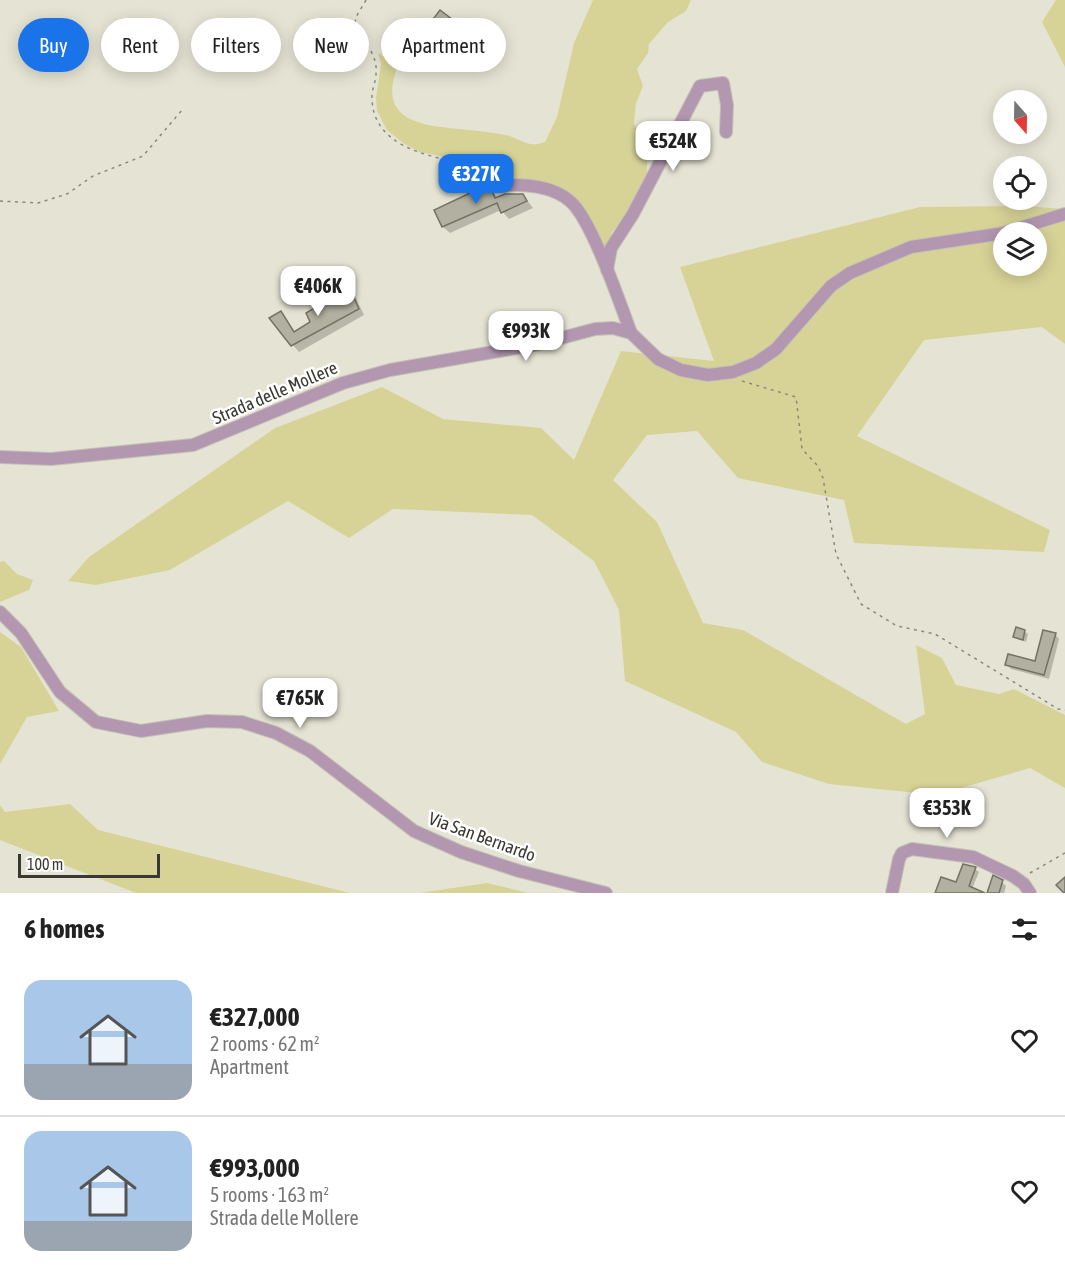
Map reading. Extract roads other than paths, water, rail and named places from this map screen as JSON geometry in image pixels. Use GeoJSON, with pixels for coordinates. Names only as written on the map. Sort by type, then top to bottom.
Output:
{"type":"FeatureCollection","features":[{"type":"Feature","properties":{"kind":"street"},"geometry":{"type":"LineString","coordinates":[[607,270],[611,248],[633,214],[700,86],[723,84],[727,105],[726,132]]}},
{"type":"Feature","properties":{"kind":"street"},"geometry":{"type":"LineString","coordinates":[[501,186],[519,183],[549,190],[571,201],[583,217],[607,270],[631,333],[658,359],[681,370],[708,375],[733,372],[756,363],[776,349],[831,285],[850,273],[911,247],[993,235]]}},
{"type":"Feature","properties":{"kind":"street"},"geometry":{"type":"LineString","coordinates":[[1040,222],[1065,214]]}},
{"type":"Feature","properties":{"kind":"street","name":"Strada delle Mollere"},"geometry":{"type":"LineString","coordinates":[[0,457],[51,459],[193,445],[343,382],[390,370],[539,345],[595,329],[613,328],[631,333]]}},
{"type":"Feature","properties":{"kind":"street","name":"Via San Bernardo"},"geometry":{"type":"LineString","coordinates":[[0,612],[21,633],[43,662],[60,692],[96,722],[141,731],[207,721],[242,722],[276,734],[310,751],[414,831],[461,852],[519,872],[606,893]]}},
{"type":"Feature","properties":{"kind":"street"},"geometry":{"type":"LineString","coordinates":[[892,893],[899,859],[902,853],[912,849],[973,857],[1013,876],[1024,884],[1030,893]]}}]}
